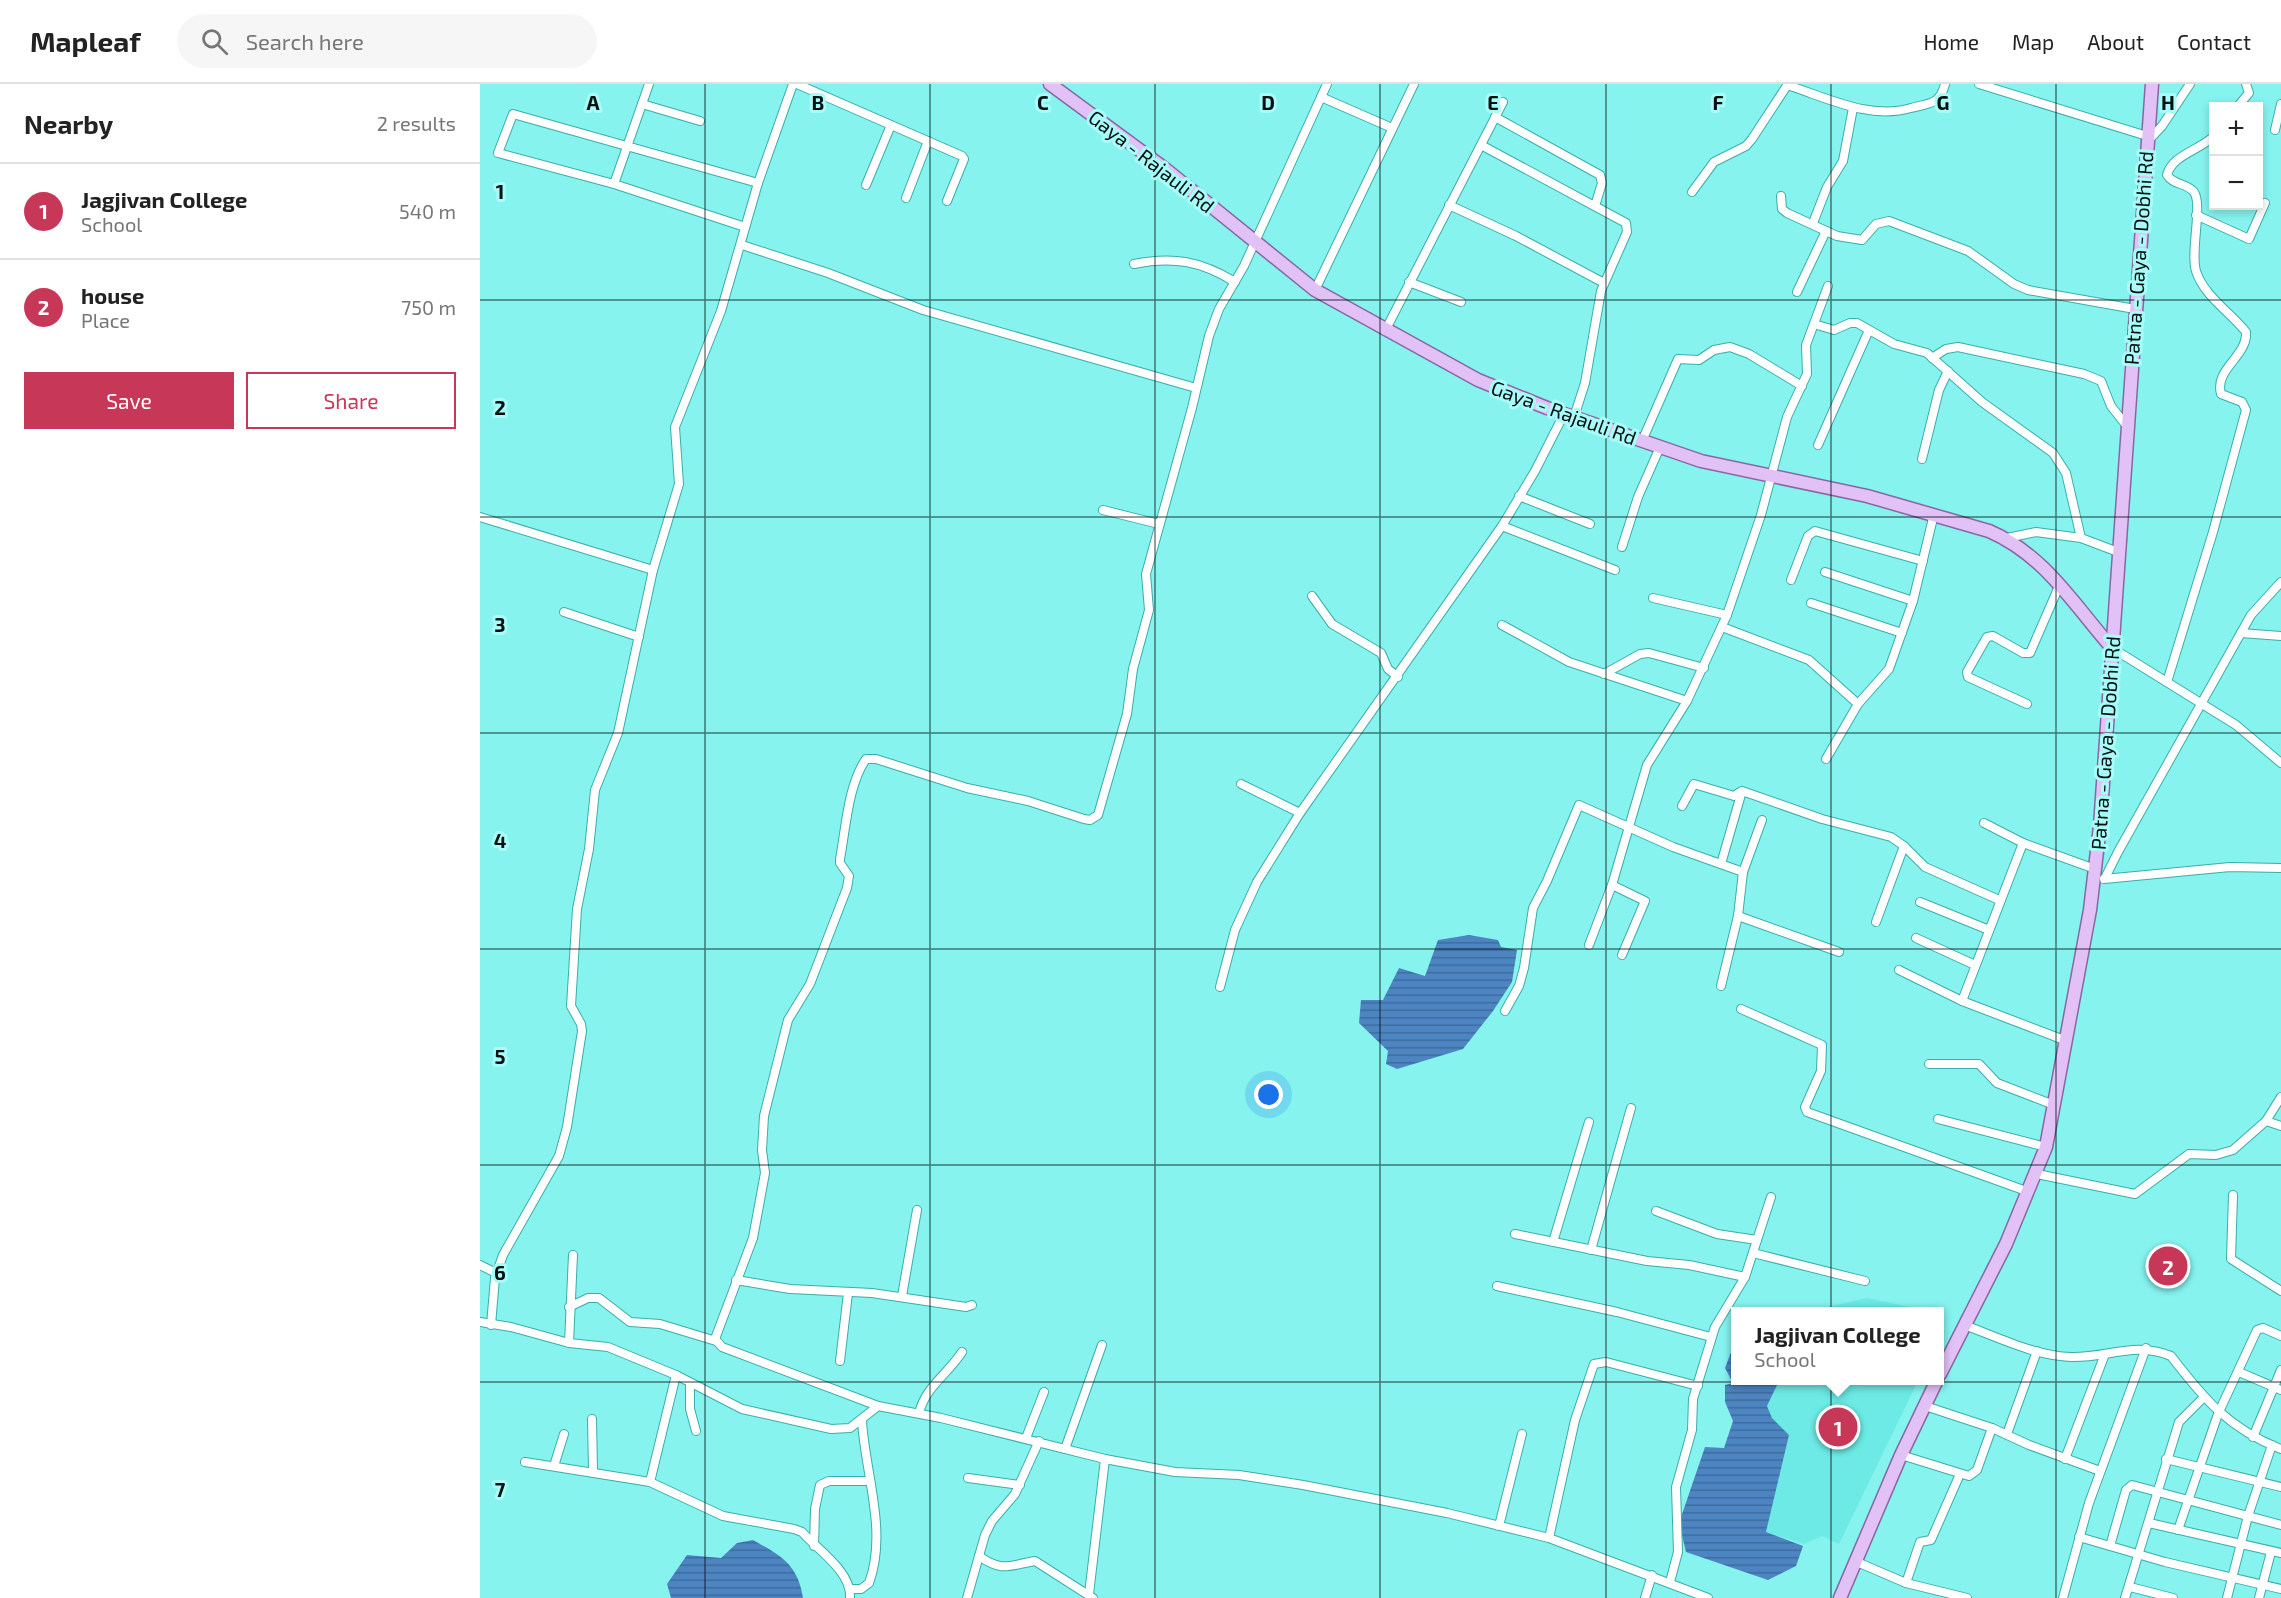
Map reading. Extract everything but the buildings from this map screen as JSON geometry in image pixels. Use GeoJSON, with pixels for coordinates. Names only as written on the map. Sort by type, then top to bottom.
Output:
{"type":"FeatureCollection","features":[{"type":"Feature","properties":{"kind":"main road","name":"Gaya - Rajauli Rd"},"geometry":{"type":"LineString","coordinates":[[1050,84],[1121,135],[1315,290],[1384,331],[1478,380],[1569,416],[1660,447],[1724,468],[1838,489],[1934,514],[2007,538],[2037,561],[2060,584],[2112,648]]}},
{"type":"Feature","properties":{"kind":"main road","name":"Patna - Gaya - Dobhi Rd"},"geometry":{"type":"LineString","coordinates":[[1944,1366],[2029,1192],[2046,1147],[2064,1040],[2098,876],[2126,425],[2152,84]]}},
{"type":"Feature","properties":{"kind":"main road"},"geometry":{"type":"LineString","coordinates":[[1840,1598],[1901,1455],[1935,1385]]}},
{"type":"Feature","properties":{"kind":"street"},"geometry":{"type":"LineString","coordinates":[[614,184],[649,84]]}},
{"type":"Feature","properties":{"kind":"street"},"geometry":{"type":"LineString","coordinates":[[491,1325],[496,1273],[503,1256],[554,1169],[567,1127],[582,1031],[581,1024],[571,1006],[577,909],[589,849],[595,790],[618,733],[653,570],[680,484],[675,448],[677,418],[712,337],[742,245],[758,183],[795,84],[928,141],[964,159],[947,201]]}},
{"type":"Feature","properties":{"kind":"street"},"geometry":{"type":"LineString","coordinates":[[716,1341],[716,1332],[753,1238],[763,1193],[764,1116],[778,1058],[789,1020],[810,984],[847,888],[849,876],[840,863],[840,858],[862,765],[866,759],[876,759],[968,788],[1028,801],[1084,819],[1094,818],[1099,812],[1127,714],[1133,669],[1149,610],[1146,574],[1209,336],[1219,309],[1235,282],[1327,84]]}},
{"type":"Feature","properties":{"kind":"street"},"geometry":{"type":"LineString","coordinates":[[1315,290],[1414,84]]}},
{"type":"Feature","properties":{"kind":"street"},"geometry":{"type":"LineString","coordinates":[[1692,192],[1714,162],[1746,146],[1773,110],[1787,84],[1853,108],[1899,113],[1937,101],[1945,84]]}},
{"type":"Feature","properties":{"kind":"street"},"geometry":{"type":"LineString","coordinates":[[1979,84],[2147,139],[2162,126],[2190,84]]}},
{"type":"Feature","properties":{"kind":"street"},"geometry":{"type":"LineString","coordinates":[[2241,102],[2249,93],[2246,84]]}},
{"type":"Feature","properties":{"kind":"street"},"geometry":{"type":"LineString","coordinates":[[1321,97],[1392,128]]}},
{"type":"Feature","properties":{"kind":"street"},"geometry":{"type":"LineString","coordinates":[[1384,331],[1503,102]]}},
{"type":"Feature","properties":{"kind":"street"},"geometry":{"type":"LineString","coordinates":[[642,104],[700,121]]}},
{"type":"Feature","properties":{"kind":"street"},"geometry":{"type":"LineString","coordinates":[[2275,130],[2281,104]]}},
{"type":"Feature","properties":{"kind":"street"},"geometry":{"type":"LineString","coordinates":[[1813,224],[1827,187],[1843,161],[1853,108]]}},
{"type":"Feature","properties":{"kind":"street"},"geometry":{"type":"LineString","coordinates":[[745,227],[614,184],[500,154],[497,151],[513,114],[516,113],[758,183]]}},
{"type":"Feature","properties":{"kind":"street"},"geometry":{"type":"LineString","coordinates":[[1495,117],[1600,175],[1602,183],[1594,206]]}},
{"type":"Feature","properties":{"kind":"street"},"geometry":{"type":"LineString","coordinates":[[866,185],[891,125]]}},
{"type":"Feature","properties":{"kind":"street"},"geometry":{"type":"LineString","coordinates":[[2167,682],[2214,532],[2246,410],[2241,402],[2220,393],[2224,372],[2243,346],[2246,332],[2203,285],[2196,272],[2195,194],[2189,188],[2170,179],[2168,172],[2177,159],[2209,140]]}},
{"type":"Feature","properties":{"kind":"street"},"geometry":{"type":"LineString","coordinates":[[906,198],[928,141]]}},
{"type":"Feature","properties":{"kind":"street"},"geometry":{"type":"LineString","coordinates":[[1220,987],[1235,930],[1257,882],[1300,813],[1398,677],[1502,526],[1569,416],[1585,383],[1604,283],[1624,242],[1628,226],[1480,144]]}},
{"type":"Feature","properties":{"kind":"street"},"geometry":{"type":"LineString","coordinates":[[1781,196],[1782,209],[1787,213],[1846,239],[1862,240],[1876,224],[1889,221],[1968,251],[2013,284],[2028,290],[2135,309]]}},
{"type":"Feature","properties":{"kind":"street"},"geometry":{"type":"LineString","coordinates":[[2196,215],[2249,238],[2265,203]]}},
{"type":"Feature","properties":{"kind":"street"},"geometry":{"type":"LineString","coordinates":[[1449,205],[1516,236],[1604,283]]}},
{"type":"Feature","properties":{"kind":"street"},"geometry":{"type":"LineString","coordinates":[[1797,292],[1826,231]]}},
{"type":"Feature","properties":{"kind":"street"},"geometry":{"type":"LineString","coordinates":[[742,245],[828,273],[922,310],[1196,388]]}},
{"type":"Feature","properties":{"kind":"street"},"geometry":{"type":"LineString","coordinates":[[1134,264],[1152,261],[1194,262],[1210,267],[1235,282]]}},
{"type":"Feature","properties":{"kind":"street"},"geometry":{"type":"LineString","coordinates":[[1409,282],[1461,302]]}},
{"type":"Feature","properties":{"kind":"street"},"geometry":{"type":"LineString","coordinates":[[1589,945],[1612,885],[1647,765],[1688,701],[1727,615],[1771,477],[1787,417],[1809,368],[1806,345],[1828,286]]}},
{"type":"Feature","properties":{"kind":"street"},"geometry":{"type":"LineString","coordinates":[[1814,324],[1834,330],[1854,322],[1894,344],[1920,350],[1982,402],[2053,453],[2066,473],[2081,538]]}},
{"type":"Feature","properties":{"kind":"street"},"geometry":{"type":"LineString","coordinates":[[1818,445],[1869,330]]}},
{"type":"Feature","properties":{"kind":"street"},"geometry":{"type":"LineString","coordinates":[[1642,441],[1678,359],[1699,360],[1714,350],[1730,347],[1749,354],[1802,386]]}},
{"type":"Feature","properties":{"kind":"street"},"geometry":{"type":"LineString","coordinates":[[1932,358],[1946,349],[1958,347],[2084,374],[2101,381],[2110,406],[2126,425]]}},
{"type":"Feature","properties":{"kind":"street"},"geometry":{"type":"LineString","coordinates":[[1922,459],[1937,399],[1948,372]]}},
{"type":"Feature","properties":{"kind":"street"},"geometry":{"type":"LineString","coordinates":[[1622,547],[1638,497],[1660,447]]}},
{"type":"Feature","properties":{"kind":"street"},"geometry":{"type":"LineString","coordinates":[[1519,496],[1590,524]]}},
{"type":"Feature","properties":{"kind":"street"},"geometry":{"type":"LineString","coordinates":[[1103,510],[1159,524]]}},
{"type":"Feature","properties":{"kind":"street"},"geometry":{"type":"LineString","coordinates":[[1826,759],[1858,704],[1884,678],[1913,601],[1934,514]]}},
{"type":"Feature","properties":{"kind":"street"},"geometry":{"type":"LineString","coordinates":[[480,517],[653,570]]}},
{"type":"Feature","properties":{"kind":"street"},"geometry":{"type":"LineString","coordinates":[[1502,526],[1615,570]]}},
{"type":"Feature","properties":{"kind":"street"},"geometry":{"type":"LineString","coordinates":[[1791,580],[1808,536],[1815,531],[1923,561]]}},
{"type":"Feature","properties":{"kind":"street"},"geometry":{"type":"LineString","coordinates":[[2007,538],[2036,532],[2081,538],[2118,552]]}},
{"type":"Feature","properties":{"kind":"street"},"geometry":{"type":"LineString","coordinates":[[1824,572],[1913,601]]}},
{"type":"Feature","properties":{"kind":"street"},"geometry":{"type":"LineString","coordinates":[[2098,876],[2241,633],[2264,599],[2281,582]]}},
{"type":"Feature","properties":{"kind":"street"},"geometry":{"type":"LineString","coordinates":[[2027,704],[1968,677],[1967,672],[1987,637],[1993,636],[2023,653],[2030,653],[2060,584]]}},
{"type":"Feature","properties":{"kind":"street"},"geometry":{"type":"LineString","coordinates":[[1312,596],[1332,624],[1381,653],[1388,669],[1398,677]]}},
{"type":"Feature","properties":{"kind":"street"},"geometry":{"type":"LineString","coordinates":[[1653,598],[1727,615]]}},
{"type":"Feature","properties":{"kind":"street"},"geometry":{"type":"LineString","coordinates":[[1811,603],[1902,633]]}},
{"type":"Feature","properties":{"kind":"street"},"geometry":{"type":"LineString","coordinates":[[564,612],[639,637]]}},
{"type":"Feature","properties":{"kind":"street"},"geometry":{"type":"LineString","coordinates":[[1502,625],[1569,662],[1688,701]]}},
{"type":"Feature","properties":{"kind":"street"},"geometry":{"type":"LineString","coordinates":[[1722,627],[1809,660],[1858,704]]}},
{"type":"Feature","properties":{"kind":"street"},"geometry":{"type":"LineString","coordinates":[[2241,633],[2281,636]]}},
{"type":"Feature","properties":{"kind":"street"},"geometry":{"type":"LineString","coordinates":[[2112,648],[2243,730],[2281,763]]}},
{"type":"Feature","properties":{"kind":"street"},"geometry":{"type":"LineString","coordinates":[[1604,674],[1649,652],[1704,668]]}},
{"type":"Feature","properties":{"kind":"street"},"geometry":{"type":"LineString","coordinates":[[1241,784],[1300,813]]}},
{"type":"Feature","properties":{"kind":"street"},"geometry":{"type":"LineString","coordinates":[[1682,806],[1694,784],[1734,796],[1740,792]]}},
{"type":"Feature","properties":{"kind":"street"},"geometry":{"type":"LineString","coordinates":[[1721,864],[1740,792]]}},
{"type":"Feature","properties":{"kind":"street"},"geometry":{"type":"LineString","coordinates":[[1740,792],[1822,819],[1891,837],[1904,846],[1924,867],[1999,900]]}},
{"type":"Feature","properties":{"kind":"street"},"geometry":{"type":"LineString","coordinates":[[1505,1011],[1519,986],[1524,968],[1533,908],[1547,881],[1577,807],[1585,805],[1628,828],[1743,872]]}},
{"type":"Feature","properties":{"kind":"street"},"geometry":{"type":"LineString","coordinates":[[1721,986],[1738,916],[1743,872],[1761,820]]}},
{"type":"Feature","properties":{"kind":"street"},"geometry":{"type":"LineString","coordinates":[[1984,823],[2098,876],[2230,867],[2281,868]]}},
{"type":"Feature","properties":{"kind":"street"},"geometry":{"type":"LineString","coordinates":[[1962,1001],[1999,900],[2023,843]]}},
{"type":"Feature","properties":{"kind":"street"},"geometry":{"type":"LineString","coordinates":[[1876,922],[1904,846]]}},
{"type":"Feature","properties":{"kind":"street"},"geometry":{"type":"LineString","coordinates":[[1612,885],[1644,902],[1622,955]]}},
{"type":"Feature","properties":{"kind":"street"},"geometry":{"type":"LineString","coordinates":[[1920,902],[1989,930]]}},
{"type":"Feature","properties":{"kind":"street"},"geometry":{"type":"LineString","coordinates":[[1738,916],[1839,952]]}},
{"type":"Feature","properties":{"kind":"street"},"geometry":{"type":"LineString","coordinates":[[1916,938],[1975,965]]}},
{"type":"Feature","properties":{"kind":"street"},"geometry":{"type":"LineString","coordinates":[[1899,970],[1962,1001],[2064,1040]]}},
{"type":"Feature","properties":{"kind":"street"},"geometry":{"type":"LineString","coordinates":[[1741,1010],[1822,1045],[1822,1066],[1805,1107],[1807,1112],[2029,1192]]}},
{"type":"Feature","properties":{"kind":"street"},"geometry":{"type":"LineString","coordinates":[[1929,1064],[1979,1064],[1997,1083],[2054,1105]]}},
{"type":"Feature","properties":{"kind":"street"},"geometry":{"type":"LineString","coordinates":[[2037,1174],[2135,1194],[2189,1154],[2216,1155],[2233,1150],[2265,1121],[2281,1097]]}},
{"type":"Feature","properties":{"kind":"street"},"geometry":{"type":"LineString","coordinates":[[1591,1250],[1631,1108]]}},
{"type":"Feature","properties":{"kind":"street"},"geometry":{"type":"LineString","coordinates":[[1938,1119],[2046,1147]]}},
{"type":"Feature","properties":{"kind":"street"},"geometry":{"type":"LineString","coordinates":[[2265,1121],[2281,1126]]}},
{"type":"Feature","properties":{"kind":"street"},"geometry":{"type":"LineString","coordinates":[[1553,1242],[1589,1122]]}},
{"type":"Feature","properties":{"kind":"street"},"geometry":{"type":"LineString","coordinates":[[2233,1195],[2231,1259],[2281,1291]]}},
{"type":"Feature","properties":{"kind":"street"},"geometry":{"type":"LineString","coordinates":[[1671,1582],[1677,1552],[1676,1487],[1690,1443],[1693,1425],[1692,1404],[1717,1322],[1745,1277],[1771,1197]]}},
{"type":"Feature","properties":{"kind":"street"},"geometry":{"type":"LineString","coordinates":[[902,1296],[917,1209]]}},
{"type":"Feature","properties":{"kind":"street"},"geometry":{"type":"LineString","coordinates":[[1656,1210],[1717,1234],[1757,1240]]}},
{"type":"Feature","properties":{"kind":"street"},"geometry":{"type":"LineString","coordinates":[[1515,1234],[1647,1261],[1689,1265],[1745,1277]]}},
{"type":"Feature","properties":{"kind":"street"},"geometry":{"type":"LineString","coordinates":[[1753,1253],[1865,1281]]}},
{"type":"Feature","properties":{"kind":"street"},"geometry":{"type":"LineString","coordinates":[[569,1343],[573,1255]]}},
{"type":"Feature","properties":{"kind":"street"},"geometry":{"type":"LineString","coordinates":[[480,1265],[496,1273]]}},
{"type":"Feature","properties":{"kind":"street"},"geometry":{"type":"LineString","coordinates":[[736,1280],[790,1289],[902,1296],[966,1307],[972,1305]]}},
{"type":"Feature","properties":{"kind":"street"},"geometry":{"type":"LineString","coordinates":[[1497,1286],[1617,1312],[1712,1337]]}},
{"type":"Feature","properties":{"kind":"street"},"geometry":{"type":"LineString","coordinates":[[840,1361],[848,1293]]}},
{"type":"Feature","properties":{"kind":"street"},"geometry":{"type":"LineString","coordinates":[[569,1307],[588,1298],[599,1298],[626,1320],[660,1324],[716,1341],[722,1347],[878,1406],[919,1413],[1039,1441],[1105,1459],[1175,1472],[1239,1476],[1303,1485],[1499,1526],[1549,1538],[1671,1582],[1708,1598]]}},
{"type":"Feature","properties":{"kind":"street"},"geometry":{"type":"LineString","coordinates":[[480,1322],[569,1343],[608,1347],[676,1375],[742,1409],[831,1429],[850,1428],[862,1421],[878,1406]]}},
{"type":"Feature","properties":{"kind":"street"},"geometry":{"type":"LineString","coordinates":[[1964,1325],[2037,1351],[2070,1357],[2146,1348],[2171,1356],[2218,1414],[2253,1437],[2281,1449]]}},
{"type":"Feature","properties":{"kind":"street"},"geometry":{"type":"LineString","coordinates":[[2178,1530],[2218,1414],[2259,1328],[2281,1336]]}},
{"type":"Feature","properties":{"kind":"street"},"geometry":{"type":"LineString","coordinates":[[1065,1449],[1102,1345]]}},
{"type":"Feature","properties":{"kind":"street"},"geometry":{"type":"LineString","coordinates":[[2063,1598],[2100,1471],[2146,1348]]}},
{"type":"Feature","properties":{"kind":"street"},"geometry":{"type":"LineString","coordinates":[[2007,1434],[2037,1351]]}},
{"type":"Feature","properties":{"kind":"street"},"geometry":{"type":"LineString","coordinates":[[919,1413],[927,1391],[950,1370],[962,1352]]}},
{"type":"Feature","properties":{"kind":"street"},"geometry":{"type":"LineString","coordinates":[[2065,1460],[2105,1354]]}},
{"type":"Feature","properties":{"kind":"street"},"geometry":{"type":"LineString","coordinates":[[1549,1538],[1575,1420],[1594,1364],[1606,1362],[1698,1386]]}},
{"type":"Feature","properties":{"kind":"street"},"geometry":{"type":"LineString","coordinates":[[2253,1437],[2278,1389],[2281,1370]]}},
{"type":"Feature","properties":{"kind":"street"},"geometry":{"type":"LineString","coordinates":[[2239,1372],[2278,1389]]}},
{"type":"Feature","properties":{"kind":"street"},"geometry":{"type":"LineString","coordinates":[[650,1482],[676,1375]]}},
{"type":"Feature","properties":{"kind":"street"},"geometry":{"type":"LineString","coordinates":[[690,1383],[690,1409],[696,1431]]}},
{"type":"Feature","properties":{"kind":"street"},"geometry":{"type":"LineString","coordinates":[[1026,1438],[1044,1392]]}},
{"type":"Feature","properties":{"kind":"street"},"geometry":{"type":"LineString","coordinates":[[2125,1598],[2140,1556],[2166,1459],[2179,1422],[2203,1398]]}},
{"type":"Feature","properties":{"kind":"street"},"geometry":{"type":"LineString","coordinates":[[1925,1406],[1992,1428],[2065,1460],[2100,1471]]}},
{"type":"Feature","properties":{"kind":"street"},"geometry":{"type":"LineString","coordinates":[[592,1419],[593,1471]]}},
{"type":"Feature","properties":{"kind":"street"},"geometry":{"type":"LineString","coordinates":[[850,1589],[866,1587],[872,1577],[876,1539],[870,1481],[864,1457],[862,1421]]}},
{"type":"Feature","properties":{"kind":"street"},"geometry":{"type":"LineString","coordinates":[[1901,1455],[1969,1476],[1977,1470],[1992,1428]]}},
{"type":"Feature","properties":{"kind":"street"},"geometry":{"type":"LineString","coordinates":[[554,1466],[564,1434]]}},
{"type":"Feature","properties":{"kind":"street"},"geometry":{"type":"LineString","coordinates":[[1499,1526],[1521,1434]]}},
{"type":"Feature","properties":{"kind":"street"},"geometry":{"type":"LineString","coordinates":[[967,1598],[992,1521],[1011,1501],[1039,1441]]}},
{"type":"Feature","properties":{"kind":"street"},"geometry":{"type":"LineString","coordinates":[[2227,1598],[2248,1516],[2272,1445]]}},
{"type":"Feature","properties":{"kind":"street"},"geometry":{"type":"LineString","coordinates":[[979,1556],[992,1564],[1012,1567],[1035,1561],[1086,1595],[1105,1459]]}},
{"type":"Feature","properties":{"kind":"street"},"geometry":{"type":"LineString","coordinates":[[2166,1459],[2199,1469],[2281,1487]]}},
{"type":"Feature","properties":{"kind":"street"},"geometry":{"type":"LineString","coordinates":[[525,1462],[593,1471],[650,1482],[723,1516],[794,1529],[845,1578],[850,1589],[850,1598]]}},
{"type":"Feature","properties":{"kind":"street"},"geometry":{"type":"LineString","coordinates":[[1906,1582],[1920,1542],[1931,1540],[1960,1474]]}},
{"type":"Feature","properties":{"kind":"street"},"geometry":{"type":"LineString","coordinates":[[968,1478],[1020,1485]]}},
{"type":"Feature","properties":{"kind":"street"},"geometry":{"type":"LineString","coordinates":[[814,1546],[815,1509],[820,1485],[829,1481],[870,1481]]}},
{"type":"Feature","properties":{"kind":"street"},"geometry":{"type":"LineString","coordinates":[[2110,1546],[2129,1486],[2281,1525]]}},
{"type":"Feature","properties":{"kind":"street"},"geometry":{"type":"LineString","coordinates":[[2149,1523],[2241,1546],[2281,1553]]}},
{"type":"Feature","properties":{"kind":"street"},"geometry":{"type":"LineString","coordinates":[[2079,1537],[2140,1556],[2281,1589]]}},
{"type":"Feature","properties":{"kind":"street"},"geometry":{"type":"LineString","coordinates":[[2259,1598],[2271,1552]]}},
{"type":"Feature","properties":{"kind":"street"},"geometry":{"type":"LineString","coordinates":[[1857,1562],[1906,1582],[1967,1598]]}},
{"type":"Feature","properties":{"kind":"street"},"geometry":{"type":"LineString","coordinates":[[1645,1598],[1652,1575]]}},
{"type":"Feature","properties":{"kind":"street"},"geometry":{"type":"LineString","coordinates":[[2130,1587],[2173,1598]]}},
{"type":"Feature","properties":{"kind":"shaded area"},"geometry":{"type":"Polygon","coordinates":[[[1469,935],[1498,940],[1501,947],[1517,950],[1512,982],[1463,1049],[1397,1069],[1386,1064],[1388,1051],[1359,1023],[1361,1000],[1383,1000],[1399,968],[1425,976],[1438,940],[1469,935]]]}},
{"type":"Feature","properties":{"kind":"shaded area"},"geometry":{"type":"Polygon","coordinates":[[[1867,1298],[1909,1307],[1828,1307],[1867,1298]]]}},
{"type":"Feature","properties":{"kind":"shaded area"},"geometry":{"type":"Polygon","coordinates":[[[1731,1352],[1731,1379],[1725,1368],[1731,1352]]]}},
{"type":"Feature","properties":{"kind":"shaded area"},"geometry":{"type":"Polygon","coordinates":[[[1725,1385],[1777,1385],[1767,1406],[1772,1418],[1789,1435],[1766,1532],[1803,1546],[1796,1566],[1768,1580],[1686,1552],[1679,1523],[1705,1447],[1724,1448],[1733,1421],[1725,1402],[1725,1385]]]}},
{"type":"Feature","properties":{"kind":"shaded area"},"geometry":{"type":"Polygon","coordinates":[[[1777,1385],[1916,1385],[1839,1544],[1822,1536],[1804,1544],[1766,1532],[1789,1435],[1772,1418],[1767,1406],[1777,1385]]]}},
{"type":"Feature","properties":{"kind":"shaded area"},"geometry":{"type":"Polygon","coordinates":[[[753,1540],[786,1562],[797,1577],[803,1598],[671,1598],[667,1584],[687,1555],[721,1558],[737,1543],[753,1540]]]}},
{"type":"Feature","properties":{"kind":"place","name":"house"},"geometry":{"type":"Point","coordinates":[2168,1266]}},
{"type":"Feature","properties":{"kind":"place","name":"Jagjivan College"},"geometry":{"type":"Point","coordinates":[1838,1427]}}]}
